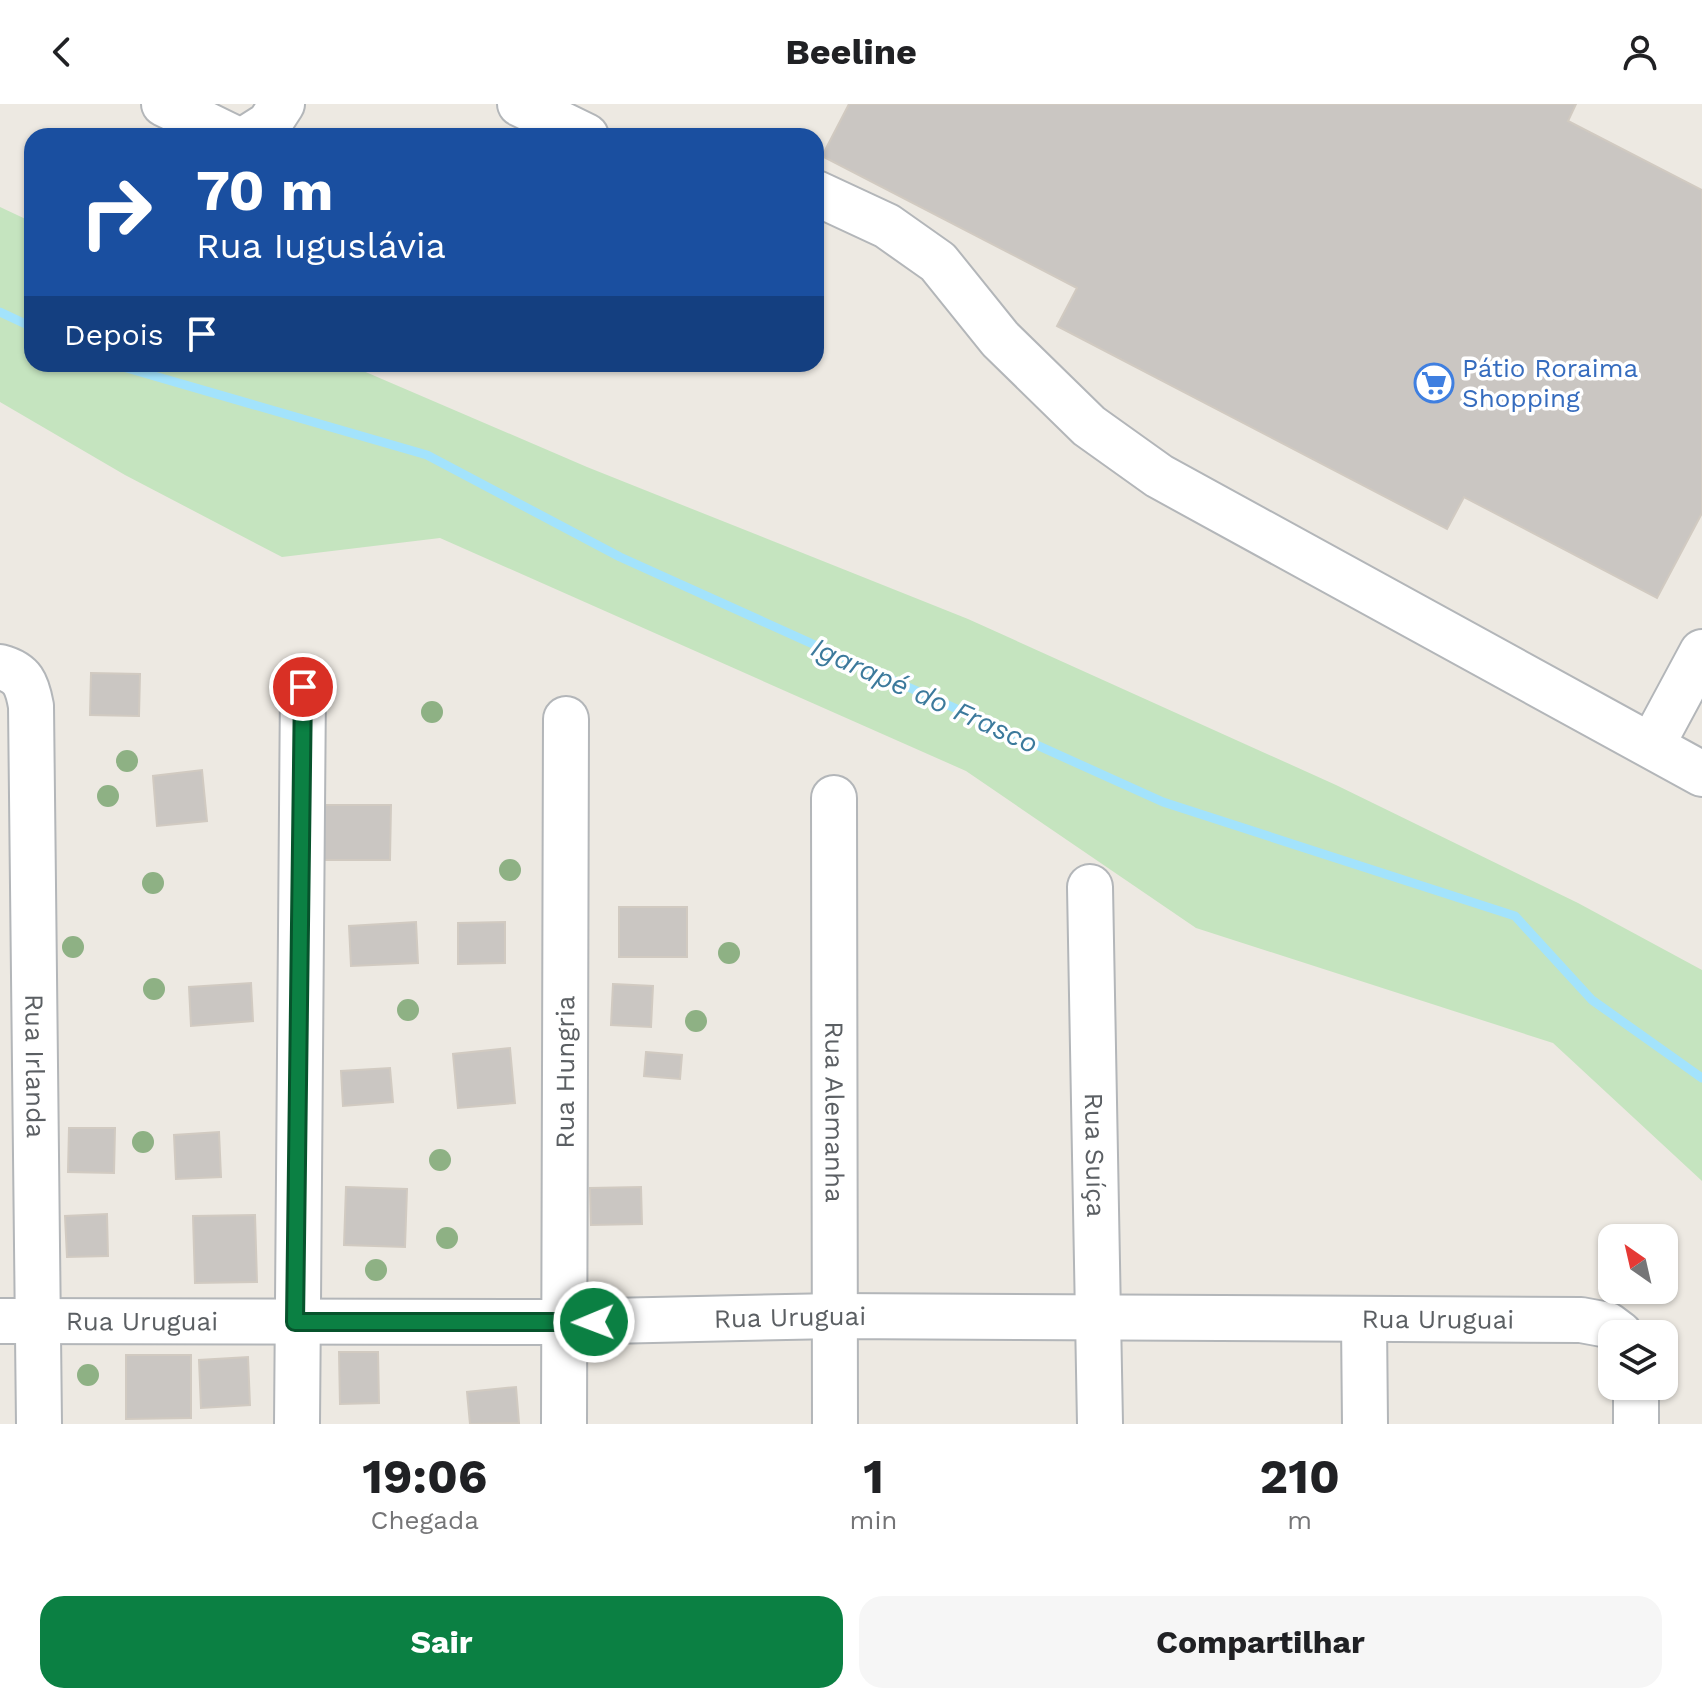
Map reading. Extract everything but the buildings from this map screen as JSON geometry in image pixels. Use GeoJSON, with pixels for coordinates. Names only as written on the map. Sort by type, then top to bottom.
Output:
{"type":"FeatureCollection","features":[{"type":"Feature","properties":{"kind":"street"},"geometry":{"type":"LineString","coordinates":[[164,104],[214,128]]}},
{"type":"Feature","properties":{"kind":"street"},"geometry":{"type":"LineString","coordinates":[[263,128],[269,124],[282,104]]}},
{"type":"Feature","properties":{"kind":"street"},"geometry":{"type":"LineString","coordinates":[[526,107],[569,128]]}},
{"type":"Feature","properties":{"kind":"street"},"geometry":{"type":"LineString","coordinates":[[824,197],[887,226],[938,262],[1000,339],[1078,415],[1159,476],[1702,774]]}},
{"type":"Feature","properties":{"kind":"street","name":"Rua Irlanda"},"geometry":{"type":"LineString","coordinates":[[0,667],[19,673],[28,686],[31,706],[20,1322],[39,1424]]}},
{"type":"Feature","properties":{"kind":"street"},"geometry":{"type":"LineString","coordinates":[[1652,745],[1693,668]]}},
{"type":"Feature","properties":{"kind":"street"},"geometry":{"type":"LineString","coordinates":[[297,1424],[295,1322],[303,687]]}},
{"type":"Feature","properties":{"kind":"street","name":"Rua Hungria"},"geometry":{"type":"LineString","coordinates":[[564,1424],[566,719]]}},
{"type":"Feature","properties":{"kind":"street","name":"Rua Alemanha"},"geometry":{"type":"LineString","coordinates":[[834,798],[835,1424]]}},
{"type":"Feature","properties":{"kind":"street","name":"Rua Suíça"},"geometry":{"type":"LineString","coordinates":[[1090,887],[1100,1424]]}},
{"type":"Feature","properties":{"kind":"street","name":"Rua Uruguai"},"geometry":{"type":"LineString","coordinates":[[20,1322],[564,1322],[835,1316],[1364,1321],[1598,1327]]}},
{"type":"Feature","properties":{"kind":"street"},"geometry":{"type":"LineString","coordinates":[[1364,1321],[1365,1424]]}},
{"type":"Feature","properties":{"kind":"street"},"geometry":{"type":"LineString","coordinates":[[1636,1400],[1636,1424]]}},
{"type":"Feature","properties":{"kind":"green space"},"geometry":{"type":"Polygon","coordinates":[[[0,207],[24,218],[24,372],[366,372],[587,467],[968,619],[1336,785],[1578,903],[1702,970],[1702,1181],[1553,1043],[1196,928],[966,771],[440,538],[282,557],[125,475],[0,402],[0,207]]]}},
{"type":"Feature","properties":{"kind":"waterway","name":"Igarapé do Frasco"},"geometry":{"type":"LineString","coordinates":[[0,312],[24,323]]}},
{"type":"Feature","properties":{"kind":"waterway","name":"Igarapé do Frasco"},"geometry":{"type":"LineString","coordinates":[[141,372],[427,455],[620,557],[1163,802],[1515,916],[1592,1000],[1702,1078]]}},
{"type":"Feature","properties":{"kind":"place","name":"Pátio Roraima Shopping"},"geometry":{"type":"Point","coordinates":[1434,383]}},
{"type":"Feature","properties":{"kind":"route"},"geometry":{"type":"LineString","coordinates":[[303,687],[295,1322],[594,1322]]}}]}
